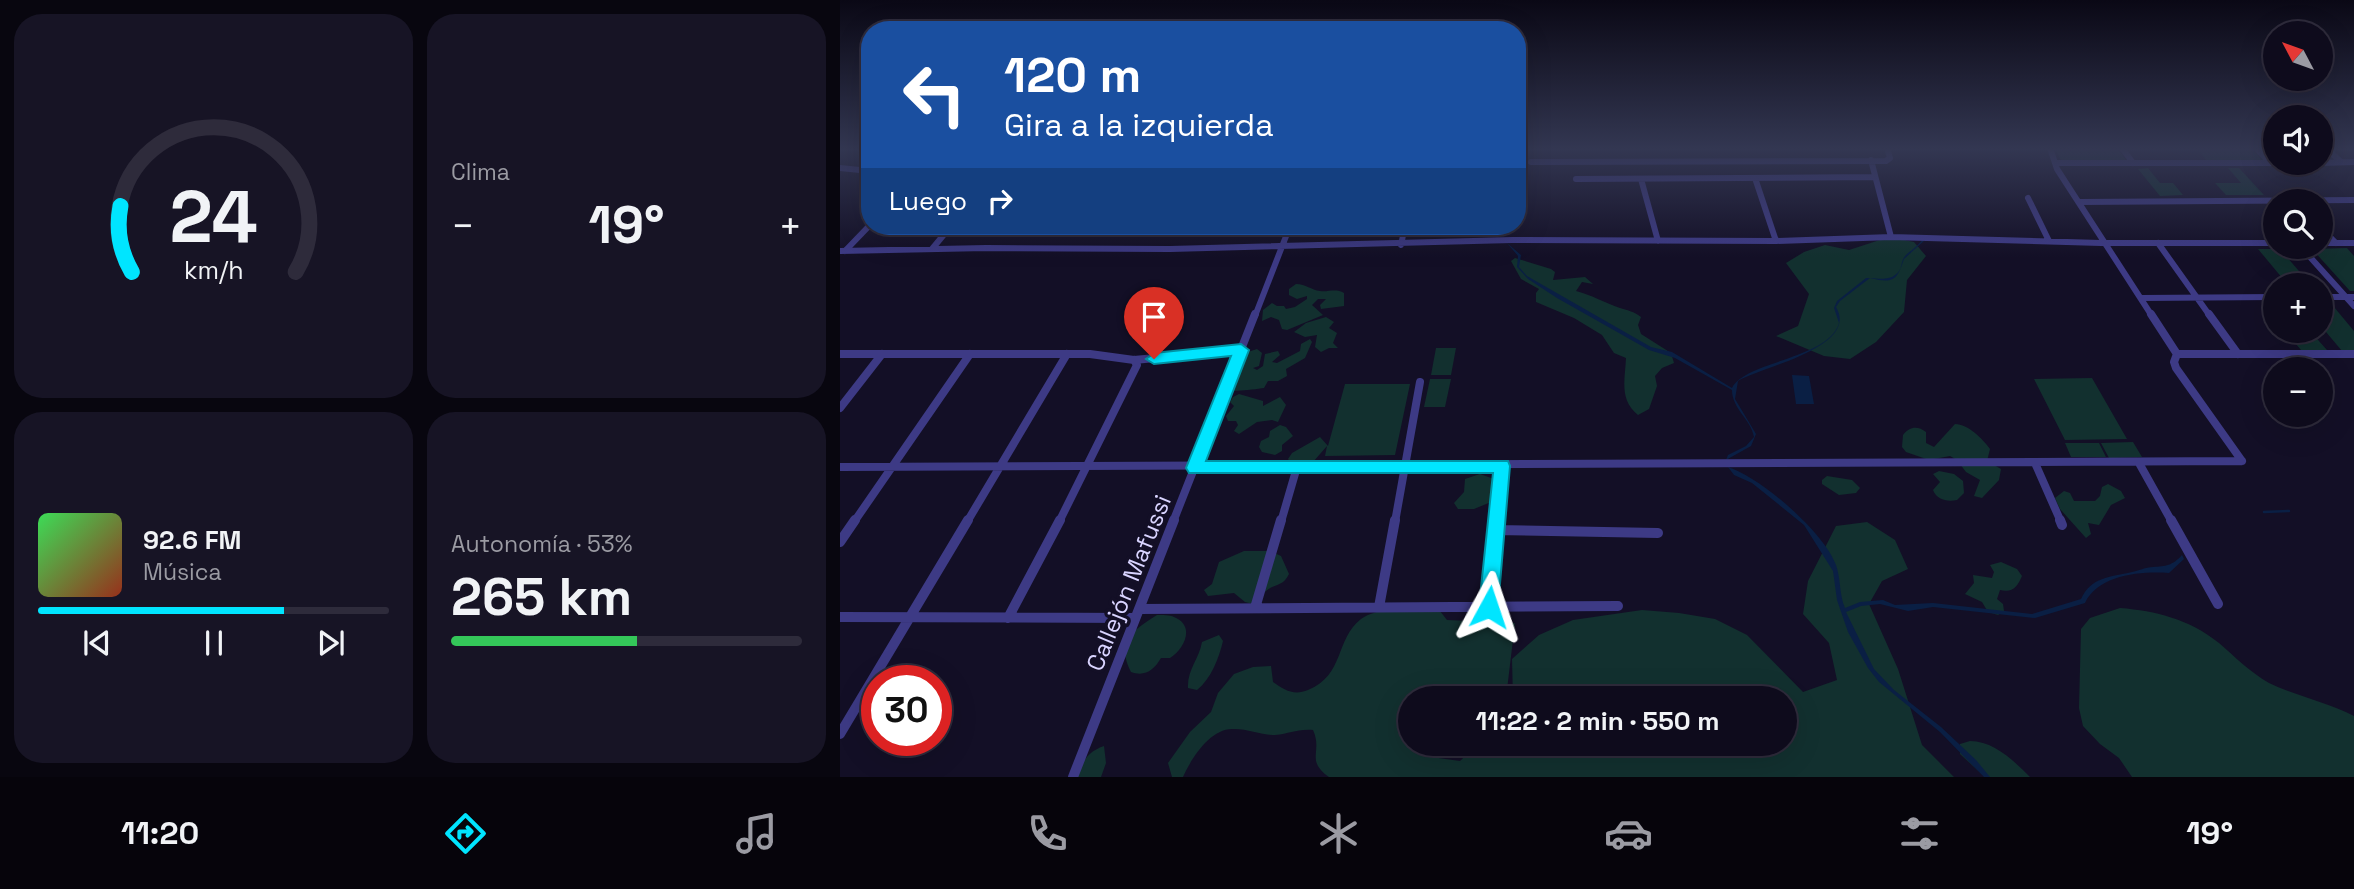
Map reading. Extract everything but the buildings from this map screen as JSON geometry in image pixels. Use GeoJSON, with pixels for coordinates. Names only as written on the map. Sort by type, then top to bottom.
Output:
{"type":"FeatureCollection","features":[{"type":"Feature","properties":{"kind":"street"},"geometry":{"type":"LineString","coordinates":[[1642,184],[1658,242]]}},
{"type":"Feature","properties":{"kind":"street"},"geometry":{"type":"LineString","coordinates":[[1757,184],[1776,241]]}},
{"type":"Feature","properties":{"kind":"street"},"geometry":{"type":"LineString","coordinates":[[1877,184],[1891,237]]}},
{"type":"Feature","properties":{"kind":"street"},"geometry":{"type":"LineString","coordinates":[[2067,184],[2177,354]]}},
{"type":"Feature","properties":{"kind":"street"},"geometry":{"type":"LineString","coordinates":[[2028,198],[2049,241]]}},
{"type":"Feature","properties":{"kind":"street"},"geometry":{"type":"LineString","coordinates":[[2333,200],[2354,200]]}},
{"type":"Feature","properties":{"kind":"street"},"geometry":{"type":"LineString","coordinates":[[2079,202],[2263,201]]}},
{"type":"Feature","properties":{"kind":"street"},"geometry":{"type":"LineString","coordinates":[[842,251],[861,233]]}},
{"type":"Feature","properties":{"kind":"street"},"geometry":{"type":"LineString","coordinates":[[932,249],[944,235]]}},
{"type":"Feature","properties":{"kind":"street","name":"Callejón Mafussi"},"geometry":{"type":"LineString","coordinates":[[1073,777],[1287,235]]}},
{"type":"Feature","properties":{"kind":"street"},"geometry":{"type":"LineString","coordinates":[[1401,245],[1403,235]]}},
{"type":"Feature","properties":{"kind":"street"},"geometry":{"type":"LineString","coordinates":[[842,251],[1282,247],[1512,240],[1776,241],[1891,237],[2106,243],[2263,243]]}},
{"type":"Feature","properties":{"kind":"street"},"geometry":{"type":"LineString","coordinates":[[2333,240],[2336,243],[2354,243]]}},
{"type":"Feature","properties":{"kind":"street"},"geometry":{"type":"LineString","coordinates":[[2158,243],[2238,354]]}},
{"type":"Feature","properties":{"kind":"street"},"geometry":{"type":"LineString","coordinates":[[2313,259],[2350,297],[2354,306]]}},
{"type":"Feature","properties":{"kind":"street"},"geometry":{"type":"LineString","coordinates":[[2141,298],[2263,298]]}},
{"type":"Feature","properties":{"kind":"street"},"geometry":{"type":"LineString","coordinates":[[840,354],[1066,354],[1134,360],[1241,350]]}},
{"type":"Feature","properties":{"kind":"street"},"geometry":{"type":"LineString","coordinates":[[840,408],[881,354]]}},
{"type":"Feature","properties":{"kind":"street"},"geometry":{"type":"LineString","coordinates":[[840,542],[970,354]]}},
{"type":"Feature","properties":{"kind":"street"},"geometry":{"type":"LineString","coordinates":[[840,734],[1066,354]]}},
{"type":"Feature","properties":{"kind":"street"},"geometry":{"type":"LineString","coordinates":[[2177,354],[2354,354]]}},
{"type":"Feature","properties":{"kind":"street"},"geometry":{"type":"LineString","coordinates":[[840,467],[1195,468],[1734,462],[2242,461],[2176,368],[2174,362],[2177,354]]}},
{"type":"Feature","properties":{"kind":"street"},"geometry":{"type":"LineString","coordinates":[[1008,618],[1088,468],[1137,365],[1134,360]]}},
{"type":"Feature","properties":{"kind":"street"},"geometry":{"type":"LineString","coordinates":[[1379,607],[1407,467],[1420,382]]}},
{"type":"Feature","properties":{"kind":"street"},"geometry":{"type":"LineString","coordinates":[[2035,463],[2062,525]]}},
{"type":"Feature","properties":{"kind":"street"},"geometry":{"type":"LineString","coordinates":[[2139,463],[2218,604]]}},
{"type":"Feature","properties":{"kind":"street"},"geometry":{"type":"LineString","coordinates":[[1489,607],[1502,466]]}},
{"type":"Feature","properties":{"kind":"street"},"geometry":{"type":"LineString","coordinates":[[1255,608],[1297,467]]}},
{"type":"Feature","properties":{"kind":"street"},"geometry":{"type":"LineString","coordinates":[[1496,530],[1658,533]]}},
{"type":"Feature","properties":{"kind":"street"},"geometry":{"type":"LineString","coordinates":[[840,617],[1008,618],[1255,608],[1618,606]]}},
{"type":"Feature","properties":{"kind":"green space"},"geometry":{"type":"Polygon","coordinates":[[[2150,184],[2174,184],[2183,195],[2160,196],[2150,184]]]}},
{"type":"Feature","properties":{"kind":"green space"},"geometry":{"type":"Polygon","coordinates":[[[2216,184],[2254,184],[2263,195],[2226,195],[2216,184]]]}},
{"type":"Feature","properties":{"kind":"green space"},"geometry":{"type":"Polygon","coordinates":[[[1889,237],[1914,242],[1926,256],[1907,280],[1904,312],[1876,342],[1850,359],[1824,356],[1776,336],[1798,326],[1809,294],[1786,263],[1804,252],[1825,245],[1849,250],[1889,237]]]}},
{"type":"Feature","properties":{"kind":"green space"},"geometry":{"type":"Polygon","coordinates":[[[2333,248],[2347,248],[2354,256],[2354,291],[2350,291],[2321,259],[2333,259],[2333,248]]]}},
{"type":"Feature","properties":{"kind":"green space"},"geometry":{"type":"Polygon","coordinates":[[[1515,258],[1551,269],[1555,272],[1553,280],[1585,277],[1593,284],[1582,282],[1576,291],[1641,317],[1638,325],[1641,334],[1671,353],[1674,363],[1662,368],[1655,376],[1657,386],[1649,409],[1638,415],[1628,403],[1625,389],[1626,358],[1614,353],[1602,335],[1574,318],[1536,302],[1539,289],[1521,279],[1511,261],[1515,258]]]}},
{"type":"Feature","properties":{"kind":"green space"},"geometry":{"type":"Polygon","coordinates":[[[2266,259],[2289,259],[2301,273],[2278,273],[2266,259]]]}},
{"type":"Feature","properties":{"kind":"green space"},"geometry":{"type":"Polygon","coordinates":[[[1296,284],[1320,291],[1335,290],[1344,293],[1344,306],[1321,309],[1320,305],[1326,299],[1318,299],[1312,305],[1323,315],[1287,330],[1282,329],[1279,320],[1271,317],[1262,321],[1263,310],[1272,303],[1286,309],[1307,299],[1307,296],[1297,299],[1289,295],[1289,289],[1296,284]]]}},
{"type":"Feature","properties":{"kind":"green space"},"geometry":{"type":"Polygon","coordinates":[[[2333,306],[2354,331],[2354,351],[2342,351],[2333,340],[2333,306]]]}},
{"type":"Feature","properties":{"kind":"green space"},"geometry":{"type":"Polygon","coordinates":[[[1326,317],[1334,322],[1329,328],[1337,333],[1333,343],[1338,348],[1321,352],[1315,347],[1317,335],[1305,337],[1294,332],[1306,323],[1326,317]]]}},
{"type":"Feature","properties":{"kind":"green space"},"geometry":{"type":"Polygon","coordinates":[[[1310,339],[1312,342],[1305,358],[1286,369],[1287,376],[1278,381],[1268,381],[1264,388],[1232,390],[1236,372],[1248,352],[1257,349],[1262,353],[1259,366],[1253,368],[1257,370],[1263,366],[1265,354],[1278,351],[1280,355],[1272,362],[1277,363],[1300,351],[1301,344],[1310,339]]]}},
{"type":"Feature","properties":{"kind":"green space"},"geometry":{"type":"Polygon","coordinates":[[[2295,343],[2321,343],[2327,350],[2301,350],[2295,343]]]}},
{"type":"Feature","properties":{"kind":"green space"},"geometry":{"type":"Polygon","coordinates":[[[1436,348],[1456,348],[1451,375],[1431,375],[1436,348]]]}},
{"type":"Feature","properties":{"kind":"green space"},"geometry":{"type":"Polygon","coordinates":[[[2092,378],[2127,439],[2065,440],[2034,379],[2092,378]]]}},
{"type":"Feature","properties":{"kind":"green space"},"geometry":{"type":"Polygon","coordinates":[[[1430,379],[1451,379],[1445,407],[1424,407],[1430,379]]]}},
{"type":"Feature","properties":{"kind":"green space"},"geometry":{"type":"Polygon","coordinates":[[[1345,384],[1410,384],[1395,455],[1325,456],[1327,446],[1313,462],[1291,463],[1288,459],[1292,453],[1320,437],[1328,446],[1345,384]]]}},
{"type":"Feature","properties":{"kind":"green space"},"geometry":{"type":"Polygon","coordinates":[[[1239,394],[1263,401],[1263,406],[1280,397],[1286,405],[1278,422],[1257,422],[1239,434],[1234,431],[1238,425],[1236,421],[1228,421],[1226,416],[1234,406],[1230,402],[1239,394]]]}},
{"type":"Feature","properties":{"kind":"green space"},"geometry":{"type":"Polygon","coordinates":[[[1955,424],[1965,426],[1979,437],[1990,449],[1987,461],[2001,469],[1999,480],[1982,498],[1974,496],[1980,480],[1966,472],[1957,460],[1950,456],[1929,460],[1906,452],[1902,447],[1903,435],[1911,429],[1917,428],[1926,432],[1926,443],[1934,447],[1955,424]]]}},
{"type":"Feature","properties":{"kind":"green space"},"geometry":{"type":"Polygon","coordinates":[[[1280,425],[1286,427],[1293,436],[1282,445],[1282,451],[1275,455],[1262,452],[1259,447],[1261,441],[1280,425]]]}},
{"type":"Feature","properties":{"kind":"green space"},"geometry":{"type":"Polygon","coordinates":[[[2133,442],[2142,457],[2109,458],[2101,443],[2133,442]]]}},
{"type":"Feature","properties":{"kind":"green space"},"geometry":{"type":"Polygon","coordinates":[[[2065,443],[2099,443],[2106,457],[2071,457],[2065,443]]]}},
{"type":"Feature","properties":{"kind":"green space"},"geometry":{"type":"Polygon","coordinates":[[[1939,471],[1954,474],[1963,481],[1964,493],[1957,500],[1943,500],[1933,490],[1940,482],[1933,474],[1939,471]]]}},
{"type":"Feature","properties":{"kind":"green space"},"geometry":{"type":"Polygon","coordinates":[[[1480,474],[1494,479],[1498,484],[1491,502],[1474,509],[1458,509],[1454,503],[1464,492],[1465,479],[1480,474]]]}},
{"type":"Feature","properties":{"kind":"green space"},"geometry":{"type":"Polygon","coordinates":[[[1827,476],[1852,480],[1860,488],[1856,493],[1839,495],[1822,484],[1822,480],[1827,476]]]}},
{"type":"Feature","properties":{"kind":"green space"},"geometry":{"type":"Polygon","coordinates":[[[2108,484],[2121,491],[2125,498],[2111,505],[2099,525],[2088,523],[2091,534],[2086,538],[2060,509],[2055,498],[2064,491],[2070,493],[2074,501],[2095,501],[2100,496],[2102,487],[2108,484]]]}},
{"type":"Feature","properties":{"kind":"green space"},"geometry":{"type":"Polygon","coordinates":[[[1867,522],[1895,540],[1908,569],[1882,581],[1869,604],[1898,669],[1922,745],[1954,777],[1329,777],[1318,766],[1313,730],[1275,735],[1237,729],[1224,730],[1209,739],[1196,754],[1183,777],[1172,777],[1168,763],[1190,732],[1211,712],[1218,693],[1234,674],[1253,667],[1271,666],[1273,682],[1285,690],[1303,692],[1320,683],[1328,675],[1347,636],[1361,619],[1386,610],[1436,606],[1447,620],[1515,623],[1507,686],[1398,686],[1398,756],[1460,761],[1465,756],[1797,756],[1797,686],[1513,686],[1512,659],[1539,635],[1573,620],[1642,610],[1715,619],[1747,635],[1803,692],[1837,680],[1829,643],[1803,614],[1808,581],[1836,526],[1867,522]]]}},
{"type":"Feature","properties":{"kind":"green space"},"geometry":{"type":"Polygon","coordinates":[[[1244,551],[1270,551],[1281,556],[1289,574],[1287,578],[1266,591],[1253,604],[1245,602],[1234,593],[1208,596],[1204,590],[1212,584],[1219,562],[1244,551]]]}},
{"type":"Feature","properties":{"kind":"green space"},"geometry":{"type":"Polygon","coordinates":[[[2001,562],[2017,569],[2022,576],[2014,588],[2008,591],[2000,590],[1997,599],[2003,604],[2004,611],[1998,615],[1988,612],[1982,602],[1965,594],[1974,583],[1973,575],[1992,578],[1994,572],[1990,565],[2001,562]]]}},
{"type":"Feature","properties":{"kind":"green space"},"geometry":{"type":"Polygon","coordinates":[[[2120,608],[2146,611],[2184,622],[2208,635],[2269,683],[2354,716],[2354,777],[2132,777],[2119,758],[2100,744],[2083,726],[2079,708],[2081,629],[2090,618],[2120,608]]]}},
{"type":"Feature","properties":{"kind":"green space"},"geometry":{"type":"Polygon","coordinates":[[[1157,615],[1174,617],[1181,621],[1185,626],[1186,638],[1175,654],[1170,658],[1161,658],[1149,671],[1141,674],[1131,672],[1125,652],[1129,637],[1157,615]]]}},
{"type":"Feature","properties":{"kind":"green space"},"geometry":{"type":"Polygon","coordinates":[[[1219,635],[1223,641],[1210,674],[1197,690],[1188,688],[1189,676],[1202,642],[1219,635]]]}},
{"type":"Feature","properties":{"kind":"green space"},"geometry":{"type":"Polygon","coordinates":[[[1970,741],[1995,748],[2030,777],[1985,777],[1960,754],[1960,744],[1970,741]]]}},
{"type":"Feature","properties":{"kind":"green space"},"geometry":{"type":"Polygon","coordinates":[[[1104,746],[1106,763],[1101,777],[1077,777],[1086,758],[1104,746]]]}},
{"type":"Feature","properties":{"kind":"water"},"geometry":{"type":"Polygon","coordinates":[[[1925,240],[1904,259],[1899,272],[1889,280],[1870,278],[1884,279],[1895,275],[1905,256],[1925,240]]]}},
{"type":"Feature","properties":{"kind":"water"},"geometry":{"type":"Polygon","coordinates":[[[1507,243],[1521,255],[1519,267],[1527,276],[1651,347],[1672,352],[1732,388],[1738,381],[1735,399],[1756,434],[1751,446],[1726,460],[1728,455],[1746,446],[1754,437],[1735,403],[1732,390],[1675,358],[1649,350],[1557,298],[1528,279],[1517,267],[1518,256],[1507,243]]]}},
{"type":"Feature","properties":{"kind":"water"},"geometry":{"type":"Polygon","coordinates":[[[1866,278],[1870,278],[1840,301],[1836,307],[1839,323],[1834,308],[1837,301],[1866,278]]]}},
{"type":"Feature","properties":{"kind":"water"},"geometry":{"type":"Polygon","coordinates":[[[1830,337],[1822,344],[1805,354],[1738,381],[1753,372],[1820,345],[1830,337]]]}},
{"type":"Feature","properties":{"kind":"water"},"geometry":{"type":"Polygon","coordinates":[[[1792,375],[1809,376],[1814,404],[1796,404],[1792,375]]]}},
{"type":"Feature","properties":{"kind":"water"},"geometry":{"type":"Polygon","coordinates":[[[1728,467],[1757,482],[1790,507],[1819,537],[1836,565],[1845,608],[1860,602],[1883,600],[1895,605],[1933,603],[2032,614],[2081,599],[2090,586],[2102,579],[2169,565],[2182,555],[2184,559],[2169,573],[2121,577],[2100,586],[2085,603],[2035,618],[1933,607],[1908,611],[1880,604],[1861,606],[1846,612],[1874,669],[1894,690],[1941,727],[1976,760],[1990,777],[1984,777],[1940,732],[1879,682],[1868,668],[1848,632],[1837,600],[1833,571],[1804,525],[1752,483],[1734,475],[1728,467]]]}},
{"type":"Feature","properties":{"kind":"waterway"},"geometry":{"type":"LineString","coordinates":[[2264,512],[2289,511]]}},
{"type":"Feature","properties":{"kind":"route"},"geometry":{"type":"LineString","coordinates":[[1154,359],[1241,350],[1195,468],[1502,466],[1489,607]]}}]}
